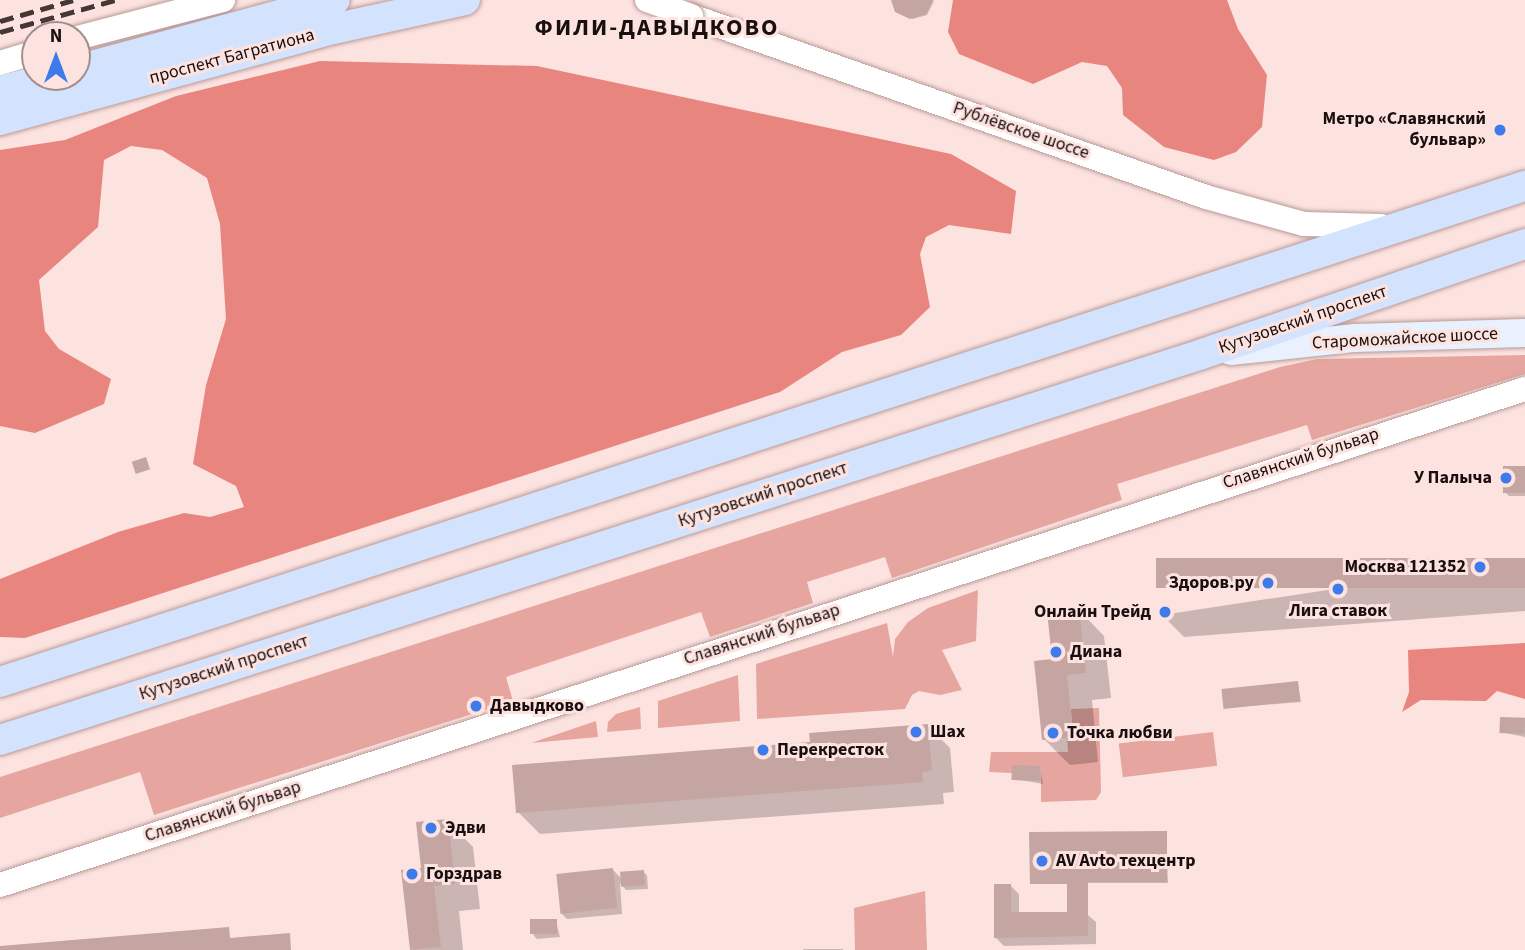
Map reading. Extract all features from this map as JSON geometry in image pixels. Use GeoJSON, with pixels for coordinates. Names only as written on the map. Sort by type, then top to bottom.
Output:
{"type":"FeatureCollection","features":[{"type":"Feature","properties":{"kind":"main road","name":"проспект Багратиона"},"geometry":{"type":"LineString","coordinates":[[91,66],[335,0]]}},
{"type":"Feature","properties":{"kind":"main road","name":"проспект Багратиона"},"geometry":{"type":"LineString","coordinates":[[0,120],[333,29],[465,0]]}},
{"type":"Feature","properties":{"kind":"main road"},"geometry":{"type":"LineString","coordinates":[[0,91],[21,85]]}},
{"type":"Feature","properties":{"kind":"main road"},"geometry":{"type":"LineString","coordinates":[[0,682],[1525,186]]}},
{"type":"Feature","properties":{"kind":"main road","name":"Кутузовский проспект"},"geometry":{"type":"LineString","coordinates":[[0,740],[1202,354],[1525,244]]}},
{"type":"Feature","properties":{"kind":"main road","name":"Староможайское шоссе"},"geometry":{"type":"LineString","coordinates":[[1202,354],[1355,338],[1525,333]]}},
{"type":"Feature","properties":{"kind":"street"},"geometry":{"type":"LineString","coordinates":[[91,34],[223,0]]}},
{"type":"Feature","properties":{"kind":"street","name":"Рублёвское шоссе"},"geometry":{"type":"LineString","coordinates":[[647,0],[1252,211],[1331,226],[1403,226]]}},
{"type":"Feature","properties":{"kind":"street"},"geometry":{"type":"LineString","coordinates":[[0,63],[21,56]]}},
{"type":"Feature","properties":{"kind":"street","name":"Славянский бульвар"},"geometry":{"type":"LineString","coordinates":[[0,885],[1525,389]]}},
{"type":"Feature","properties":{"kind":"shaded area"},"geometry":{"type":"Polygon","coordinates":[[[953,0],[1227,0],[1238,29],[1267,75],[1262,127],[1236,152],[1214,160],[1164,147],[1123,115],[1122,88],[1107,66],[1082,62],[1033,84],[959,54],[948,32],[953,0]]]}},
{"type":"Feature","properties":{"kind":"shaded area"},"geometry":{"type":"Polygon","coordinates":[[[320,61],[537,66],[951,154],[1016,191],[1011,234],[949,225],[926,237],[920,254],[930,307],[901,335],[842,352],[780,392],[25,638],[0,637],[0,579],[118,532],[184,513],[210,517],[244,507],[236,486],[193,464],[206,385],[226,319],[220,224],[207,178],[162,150],[131,146],[104,160],[98,227],[39,280],[45,331],[59,349],[111,379],[104,404],[35,433],[0,426],[0,150],[65,140],[176,96],[320,61]]]}},
{"type":"Feature","properties":{"kind":"shaded area"},"geometry":{"type":"Polygon","coordinates":[[[1525,355],[1525,374],[1312,440],[1307,425],[1117,484],[1122,500],[892,578],[885,557],[807,582],[813,603],[710,637],[701,612],[506,677],[513,701],[154,815],[140,772],[0,818],[0,777],[1280,367],[1317,359],[1525,355]]]}},
{"type":"Feature","properties":{"kind":"shaded area"},"geometry":{"type":"Polygon","coordinates":[[[978,590],[976,641],[942,650],[962,690],[940,695],[919,691],[912,695],[905,709],[757,719],[756,664],[887,623],[893,657],[895,639],[908,622],[928,608],[978,590]]]}},
{"type":"Feature","properties":{"kind":"shaded area"},"geometry":{"type":"Polygon","coordinates":[[[1525,643],[1525,699],[1497,691],[1486,701],[1421,700],[1402,712],[1409,692],[1408,650],[1525,643]]]}},
{"type":"Feature","properties":{"kind":"shaded area"},"geometry":{"type":"Polygon","coordinates":[[[738,675],[740,721],[658,728],[658,701],[738,675]]]}},
{"type":"Feature","properties":{"kind":"shaded area"},"geometry":{"type":"Polygon","coordinates":[[[640,707],[641,729],[607,732],[608,722],[616,714],[640,707]]]}},
{"type":"Feature","properties":{"kind":"shaded area"},"geometry":{"type":"Polygon","coordinates":[[[1099,708],[1101,792],[1096,800],[1041,802],[1041,767],[1012,773],[989,772],[991,752],[1068,752],[1067,738],[1073,737],[1071,709],[1099,708]]]}},
{"type":"Feature","properties":{"kind":"shaded area"},"geometry":{"type":"Polygon","coordinates":[[[596,721],[598,737],[531,743],[596,721]]]}},
{"type":"Feature","properties":{"kind":"shaded area"},"geometry":{"type":"Polygon","coordinates":[[[1213,732],[1217,766],[1123,777],[1119,744],[1213,732]]]}},
{"type":"Feature","properties":{"kind":"shaded area"},"geometry":{"type":"Polygon","coordinates":[[[925,891],[927,950],[855,950],[854,908],[925,891]]]}},
{"type":"Feature","properties":{"kind":"building"},"geometry":{"type":"Polygon","coordinates":[[[891,0],[933,0],[926,14],[910,19],[895,12],[891,0]]]}},
{"type":"Feature","properties":{"kind":"building"},"geometry":{"type":"Polygon","coordinates":[[[146,457],[150,469],[136,474],[132,462],[146,457]]]}},
{"type":"Feature","properties":{"kind":"building"},"geometry":{"type":"Polygon","coordinates":[[[1503,466],[1525,466],[1525,493],[1503,493],[1503,466]]]}},
{"type":"Feature","properties":{"kind":"building"},"geometry":{"type":"Polygon","coordinates":[[[1156,558],[1525,558],[1525,588],[1156,588],[1156,558]]]}},
{"type":"Feature","properties":{"kind":"building"},"geometry":{"type":"Polygon","coordinates":[[[1079,608],[1086,673],[1067,675],[1073,737],[1042,740],[1034,661],[1052,659],[1047,611],[1079,608]]]}},
{"type":"Feature","properties":{"kind":"building"},"geometry":{"type":"Polygon","coordinates":[[[1298,681],[1300,701],[1224,709],[1221,689],[1298,681]]]}},
{"type":"Feature","properties":{"kind":"building"},"geometry":{"type":"Polygon","coordinates":[[[1500,717],[1525,718],[1524,734],[1499,733],[1500,717]]]}},
{"type":"Feature","properties":{"kind":"building"},"geometry":{"type":"Polygon","coordinates":[[[928,724],[932,771],[922,772],[923,782],[516,813],[512,765],[810,742],[809,733],[928,724]]]}},
{"type":"Feature","properties":{"kind":"building"},"geometry":{"type":"Polygon","coordinates":[[[1012,765],[1041,766],[1040,781],[1011,780],[1012,765]]]}},
{"type":"Feature","properties":{"kind":"building"},"geometry":{"type":"Polygon","coordinates":[[[448,819],[455,884],[434,886],[441,947],[410,950],[401,870],[421,868],[416,822],[448,819]]]}},
{"type":"Feature","properties":{"kind":"building"},"geometry":{"type":"Polygon","coordinates":[[[1167,831],[1167,882],[1088,882],[1088,936],[994,938],[994,884],[1011,884],[1011,912],[1067,912],[1067,884],[1030,884],[1029,832],[1167,831]]]}},
{"type":"Feature","properties":{"kind":"building"},"geometry":{"type":"Polygon","coordinates":[[[613,868],[617,908],[560,914],[556,874],[613,868]]]}},
{"type":"Feature","properties":{"kind":"building"},"geometry":{"type":"Polygon","coordinates":[[[644,870],[645,885],[621,887],[620,872],[644,870]]]}},
{"type":"Feature","properties":{"kind":"building"},"geometry":{"type":"Polygon","coordinates":[[[530,919],[557,919],[557,934],[530,934],[530,919]]]}},
{"type":"Feature","properties":{"kind":"building"},"geometry":{"type":"Polygon","coordinates":[[[229,927],[230,938],[290,933],[291,950],[0,950],[0,946],[229,927]]]}},
{"type":"Feature","properties":{"kind":"railway"},"geometry":{"type":"LineString","coordinates":[[0,21],[73,0]]}},
{"type":"Feature","properties":{"kind":"railway"},"geometry":{"type":"LineString","coordinates":[[0,32],[115,0]]}},
{"type":"Feature","properties":{"kind":"place","name":"Метро «Славянский бульвар»"},"geometry":{"type":"Point","coordinates":[1500,130]}},
{"type":"Feature","properties":{"kind":"place","name":"У Палыча"},"geometry":{"type":"Point","coordinates":[1506,478]}},
{"type":"Feature","properties":{"kind":"place","name":"Москва 121352"},"geometry":{"type":"Point","coordinates":[1480,567]}},
{"type":"Feature","properties":{"kind":"place","name":"Здоров.ру"},"geometry":{"type":"Point","coordinates":[1268,583]}},
{"type":"Feature","properties":{"kind":"place","name":"Лига ставок"},"geometry":{"type":"Point","coordinates":[1338,589]}},
{"type":"Feature","properties":{"kind":"place","name":"Онлайн Трейд"},"geometry":{"type":"Point","coordinates":[1165,612]}},
{"type":"Feature","properties":{"kind":"place","name":"Диана"},"geometry":{"type":"Point","coordinates":[1056,652]}},
{"type":"Feature","properties":{"kind":"place","name":"Давыдково"},"geometry":{"type":"Point","coordinates":[476,706]}},
{"type":"Feature","properties":{"kind":"place","name":"Шах"},"geometry":{"type":"Point","coordinates":[916,732]}},
{"type":"Feature","properties":{"kind":"place","name":"Точка любви"},"geometry":{"type":"Point","coordinates":[1053,733]}},
{"type":"Feature","properties":{"kind":"place","name":"Перекресток"},"geometry":{"type":"Point","coordinates":[763,750]}},
{"type":"Feature","properties":{"kind":"place","name":"Эдви"},"geometry":{"type":"Point","coordinates":[431,828]}},
{"type":"Feature","properties":{"kind":"place","name":"AV Avto техцентр"},"geometry":{"type":"Point","coordinates":[1042,861]}},
{"type":"Feature","properties":{"kind":"place","name":"Горздрав"},"geometry":{"type":"Point","coordinates":[412,874]}},
{"type":"Feature","properties":{"kind":"district","name":"ФИЛИ-ДАВЫДКОВО"},"geometry":{"type":"Point","coordinates":[657,28]}}]}
